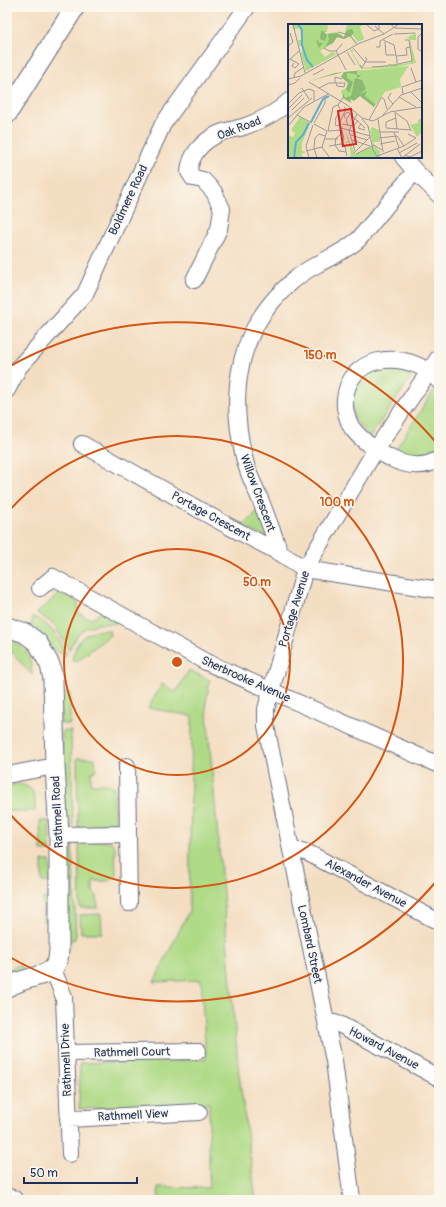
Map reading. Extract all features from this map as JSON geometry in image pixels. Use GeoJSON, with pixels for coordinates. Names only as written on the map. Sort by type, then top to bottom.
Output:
{"type":"FeatureCollection","features":[{"type":"Feature","properties":{"kind":"street"},"geometry":{"type":"LineString","coordinates":[[7,114],[74,7]]}},
{"type":"Feature","properties":{"kind":"street","name":"Boldmere Road"},"geometry":{"type":"LineString","coordinates":[[7,390],[19,367],[86,294],[163,124],[247,7]]}},
{"type":"Feature","properties":{"kind":"street","name":"Oak Road"},"geometry":{"type":"LineString","coordinates":[[189,282],[219,229],[222,209],[214,192],[203,180],[193,178],[189,172],[189,165],[194,153],[206,142],[220,133],[243,127],[264,119],[288,102]]}},
{"type":"Feature","properties":{"kind":"street"},"geometry":{"type":"LineString","coordinates":[[404,158],[414,171],[439,195]]}},
{"type":"Feature","properties":{"kind":"street","name":"Willow Crescent"},"geometry":{"type":"LineString","coordinates":[[280,553],[248,471],[241,442],[236,394],[244,352],[257,323],[276,296],[305,272],[345,251],[359,239],[414,171]]}},
{"type":"Feature","properties":{"kind":"street","name":"Portage Avenue"},"geometry":{"type":"LineString","coordinates":[[270,690],[305,569],[376,449],[434,376],[439,357]]}},
{"type":"Feature","properties":{"kind":"street"},"geometry":{"type":"LineString","coordinates":[[434,376],[408,362],[390,359],[378,360],[357,372],[350,382],[346,393],[345,405],[347,417],[352,428],[376,449],[401,463],[413,466],[426,465],[439,459]]}},
{"type":"Feature","properties":{"kind":"street","name":"Portage Crescent"},"geometry":{"type":"LineString","coordinates":[[82,444],[230,527],[280,553],[305,569],[439,590]]}},
{"type":"Feature","properties":{"kind":"street","name":"Sherbrooke Avenue"},"geometry":{"type":"LineString","coordinates":[[40,588],[53,577],[206,662],[439,765]]}},
{"type":"Feature","properties":{"kind":"street","name":"Rathmell Road"},"geometry":{"type":"LineString","coordinates":[[7,627],[25,633],[38,643],[50,665],[53,679],[55,766],[59,835],[60,950],[58,960],[53,968]]}},
{"type":"Feature","properties":{"kind":"street","name":"Lombard Street"},"geometry":{"type":"LineString","coordinates":[[270,690],[266,709],[266,726],[327,1023],[335,1068],[352,1200]]}},
{"type":"Feature","properties":{"kind":"street"},"geometry":{"type":"LineString","coordinates":[[7,775],[55,766]]}},
{"type":"Feature","properties":{"kind":"street"},"geometry":{"type":"LineString","coordinates":[[127,766],[129,903]]}},
{"type":"Feature","properties":{"kind":"street"},"geometry":{"type":"LineString","coordinates":[[59,835],[128,834]]}},
{"type":"Feature","properties":{"kind":"street","name":"Alexander Avenue"},"geometry":{"type":"LineString","coordinates":[[291,851],[302,851],[308,853],[439,922]]}},
{"type":"Feature","properties":{"kind":"street"},"geometry":{"type":"LineString","coordinates":[[7,987],[44,974],[53,968]]}},
{"type":"Feature","properties":{"kind":"street","name":"Rathmell Drive"},"geometry":{"type":"LineString","coordinates":[[53,968],[64,997],[70,1154]]}},
{"type":"Feature","properties":{"kind":"street","name":"Howard Avenue"},"geometry":{"type":"LineString","coordinates":[[327,1023],[341,1025],[439,1078]]}},
{"type":"Feature","properties":{"kind":"street","name":"Rathmell Court"},"geometry":{"type":"LineString","coordinates":[[66,1054],[198,1051]]}},
{"type":"Feature","properties":{"kind":"street","name":"Rathmell View"},"geometry":{"type":"LineString","coordinates":[[68,1119],[199,1112]]}},
{"type":"Feature","properties":{"kind":"street"},"geometry":{"type":"LineString","coordinates":[[7,1198],[13,1200]]}},
{"type":"Feature","properties":{"kind":"green space"},"geometry":{"type":"Polygon","coordinates":[[[373,366],[416,370],[370,437],[354,419],[351,395],[355,383],[373,366]]]}},
{"type":"Feature","properties":{"kind":"green space"},"geometry":{"type":"Polygon","coordinates":[[[437,386],[439,387],[439,452],[417,460],[393,453],[437,386]]]}},
{"type":"Feature","properties":{"kind":"green space"},"geometry":{"type":"Polygon","coordinates":[[[257,510],[272,540],[241,525],[250,519],[257,510]]]}},
{"type":"Feature","properties":{"kind":"green space"},"geometry":{"type":"Polygon","coordinates":[[[60,593],[70,596],[78,603],[78,613],[91,619],[100,613],[118,622],[88,627],[80,632],[69,650],[51,622],[37,613],[60,593]]]}},
{"type":"Feature","properties":{"kind":"green space"},"geometry":{"type":"Polygon","coordinates":[[[32,617],[44,622],[49,627],[67,654],[64,655],[54,650],[46,639],[32,626],[32,617]]]}},
{"type":"Feature","properties":{"kind":"green space"},"geometry":{"type":"Polygon","coordinates":[[[109,630],[110,635],[77,661],[72,660],[76,647],[81,639],[90,633],[109,630]]]}},
{"type":"Feature","properties":{"kind":"green space"},"geometry":{"type":"Polygon","coordinates":[[[7,641],[14,642],[27,652],[31,663],[32,675],[7,647],[7,641]]]}},
{"type":"Feature","properties":{"kind":"green space"},"geometry":{"type":"Polygon","coordinates":[[[189,670],[210,680],[206,702],[239,1074],[256,1200],[159,1200],[158,1187],[209,1188],[209,1103],[79,1109],[80,1063],[206,1059],[201,980],[154,982],[189,911],[192,716],[148,708],[162,684],[176,692],[189,670]]]}},
{"type":"Feature","properties":{"kind":"green space"},"geometry":{"type":"Polygon","coordinates":[[[61,693],[70,693],[70,724],[61,724],[61,693]]]}},
{"type":"Feature","properties":{"kind":"green space"},"geometry":{"type":"Polygon","coordinates":[[[62,731],[71,731],[73,826],[68,826],[64,821],[62,731]]]}},
{"type":"Feature","properties":{"kind":"green space"},"geometry":{"type":"Polygon","coordinates":[[[77,758],[95,758],[96,770],[91,773],[91,784],[108,784],[114,787],[115,818],[114,822],[108,827],[78,828],[77,758]]]}},
{"type":"Feature","properties":{"kind":"green space"},"geometry":{"type":"Polygon","coordinates":[[[19,784],[25,785],[32,790],[35,811],[7,810],[7,786],[19,784]]]}},
{"type":"Feature","properties":{"kind":"green space"},"geometry":{"type":"Polygon","coordinates":[[[40,821],[49,821],[50,851],[41,851],[40,821]]]}},
{"type":"Feature","properties":{"kind":"green space"},"geometry":{"type":"Polygon","coordinates":[[[72,841],[76,935],[74,940],[67,940],[66,844],[72,841]]]}},
{"type":"Feature","properties":{"kind":"green space"},"geometry":{"type":"Polygon","coordinates":[[[79,841],[111,841],[115,847],[116,876],[108,881],[93,881],[93,892],[97,896],[98,908],[80,908],[79,841]]]}},
{"type":"Feature","properties":{"kind":"green space"},"geometry":{"type":"Polygon","coordinates":[[[42,861],[50,861],[51,882],[42,882],[42,861]]]}},
{"type":"Feature","properties":{"kind":"green space"},"geometry":{"type":"Polygon","coordinates":[[[43,899],[51,899],[52,920],[43,921],[43,899]]]}},
{"type":"Feature","properties":{"kind":"green space"},"geometry":{"type":"Polygon","coordinates":[[[101,914],[102,933],[81,933],[80,915],[101,914]]]}},
{"type":"Feature","properties":{"kind":"green space"},"geometry":{"type":"Polygon","coordinates":[[[21,965],[25,973],[7,980],[7,970],[21,965]]]}}]}
